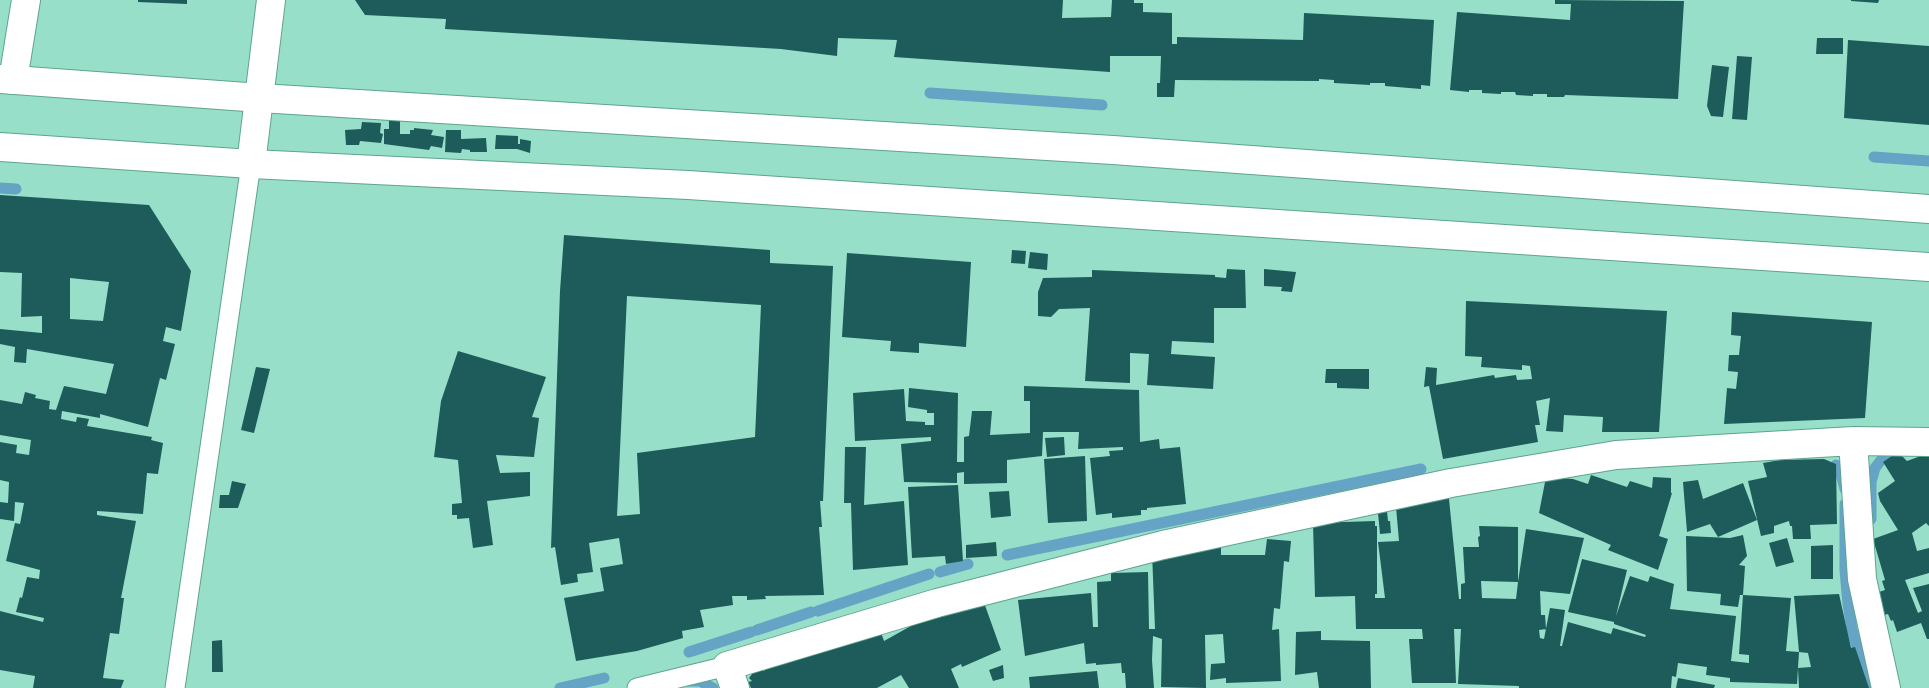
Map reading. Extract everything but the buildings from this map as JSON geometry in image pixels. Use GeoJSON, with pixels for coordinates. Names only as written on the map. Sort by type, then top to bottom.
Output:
{"type":"FeatureCollection","features":[{"type":"Feature","properties":{"kind":"main road"},"geometry":{"type":"LineString","coordinates":[[26,0],[6,80],[260,98],[1113,150],[1929,209]]}},
{"type":"Feature","properties":{"kind":"main road"},"geometry":{"type":"LineString","coordinates":[[251,164],[272,0]]}},
{"type":"Feature","properties":{"kind":"main road"},"geometry":{"type":"LineString","coordinates":[[0,146],[251,164],[688,185],[1929,267]]}},
{"type":"Feature","properties":{"kind":"main road"},"geometry":{"type":"LineString","coordinates":[[1853,442],[1862,579],[1886,688]]}},
{"type":"Feature","properties":{"kind":"main road"},"geometry":{"type":"LineString","coordinates":[[731,677],[937,603],[1163,545],[1451,483],[1616,456],[1853,442],[1929,442]]}},
{"type":"Feature","properties":{"kind":"lane"},"geometry":{"type":"LineString","coordinates":[[175,688],[251,164]]}},
{"type":"Feature","properties":{"kind":"lane"},"geometry":{"type":"LineString","coordinates":[[637,688],[731,677]]}},
{"type":"Feature","properties":{"kind":"waterway"},"geometry":{"type":"LineString","coordinates":[[930,93],[1102,105]]}},
{"type":"Feature","properties":{"kind":"waterway"},"geometry":{"type":"LineString","coordinates":[[1874,157],[1929,161]]}},
{"type":"Feature","properties":{"kind":"waterway"},"geometry":{"type":"LineString","coordinates":[[0,188],[16,189]]}},
{"type":"Feature","properties":{"kind":"waterway"},"geometry":{"type":"LineString","coordinates":[[1871,519],[1871,482],[1875,468],[1885,455],[1897,450]]}},
{"type":"Feature","properties":{"kind":"waterway"},"geometry":{"type":"LineString","coordinates":[[1836,465],[1840,470],[1845,489]]}},
{"type":"Feature","properties":{"kind":"waterway"},"geometry":{"type":"LineString","coordinates":[[1007,555],[1421,469]]}},
{"type":"Feature","properties":{"kind":"waterway"},"geometry":{"type":"LineString","coordinates":[[1845,504],[1845,570],[1848,604],[1852,630],[1869,688]]}},
{"type":"Feature","properties":{"kind":"waterway"},"geometry":{"type":"LineString","coordinates":[[940,572],[968,564]]}},
{"type":"Feature","properties":{"kind":"waterway"},"geometry":{"type":"LineString","coordinates":[[818,611],[929,574]]}},
{"type":"Feature","properties":{"kind":"waterway"},"geometry":{"type":"LineString","coordinates":[[757,630],[811,612]]}},
{"type":"Feature","properties":{"kind":"waterway"},"geometry":{"type":"LineString","coordinates":[[689,652],[751,632]]}},
{"type":"Feature","properties":{"kind":"waterway"},"geometry":{"type":"LineString","coordinates":[[560,688],[604,678]]}},
{"type":"Feature","properties":{"kind":"waterway"},"geometry":{"type":"LineString","coordinates":[[687,681],[700,681],[713,688]]}}]}
